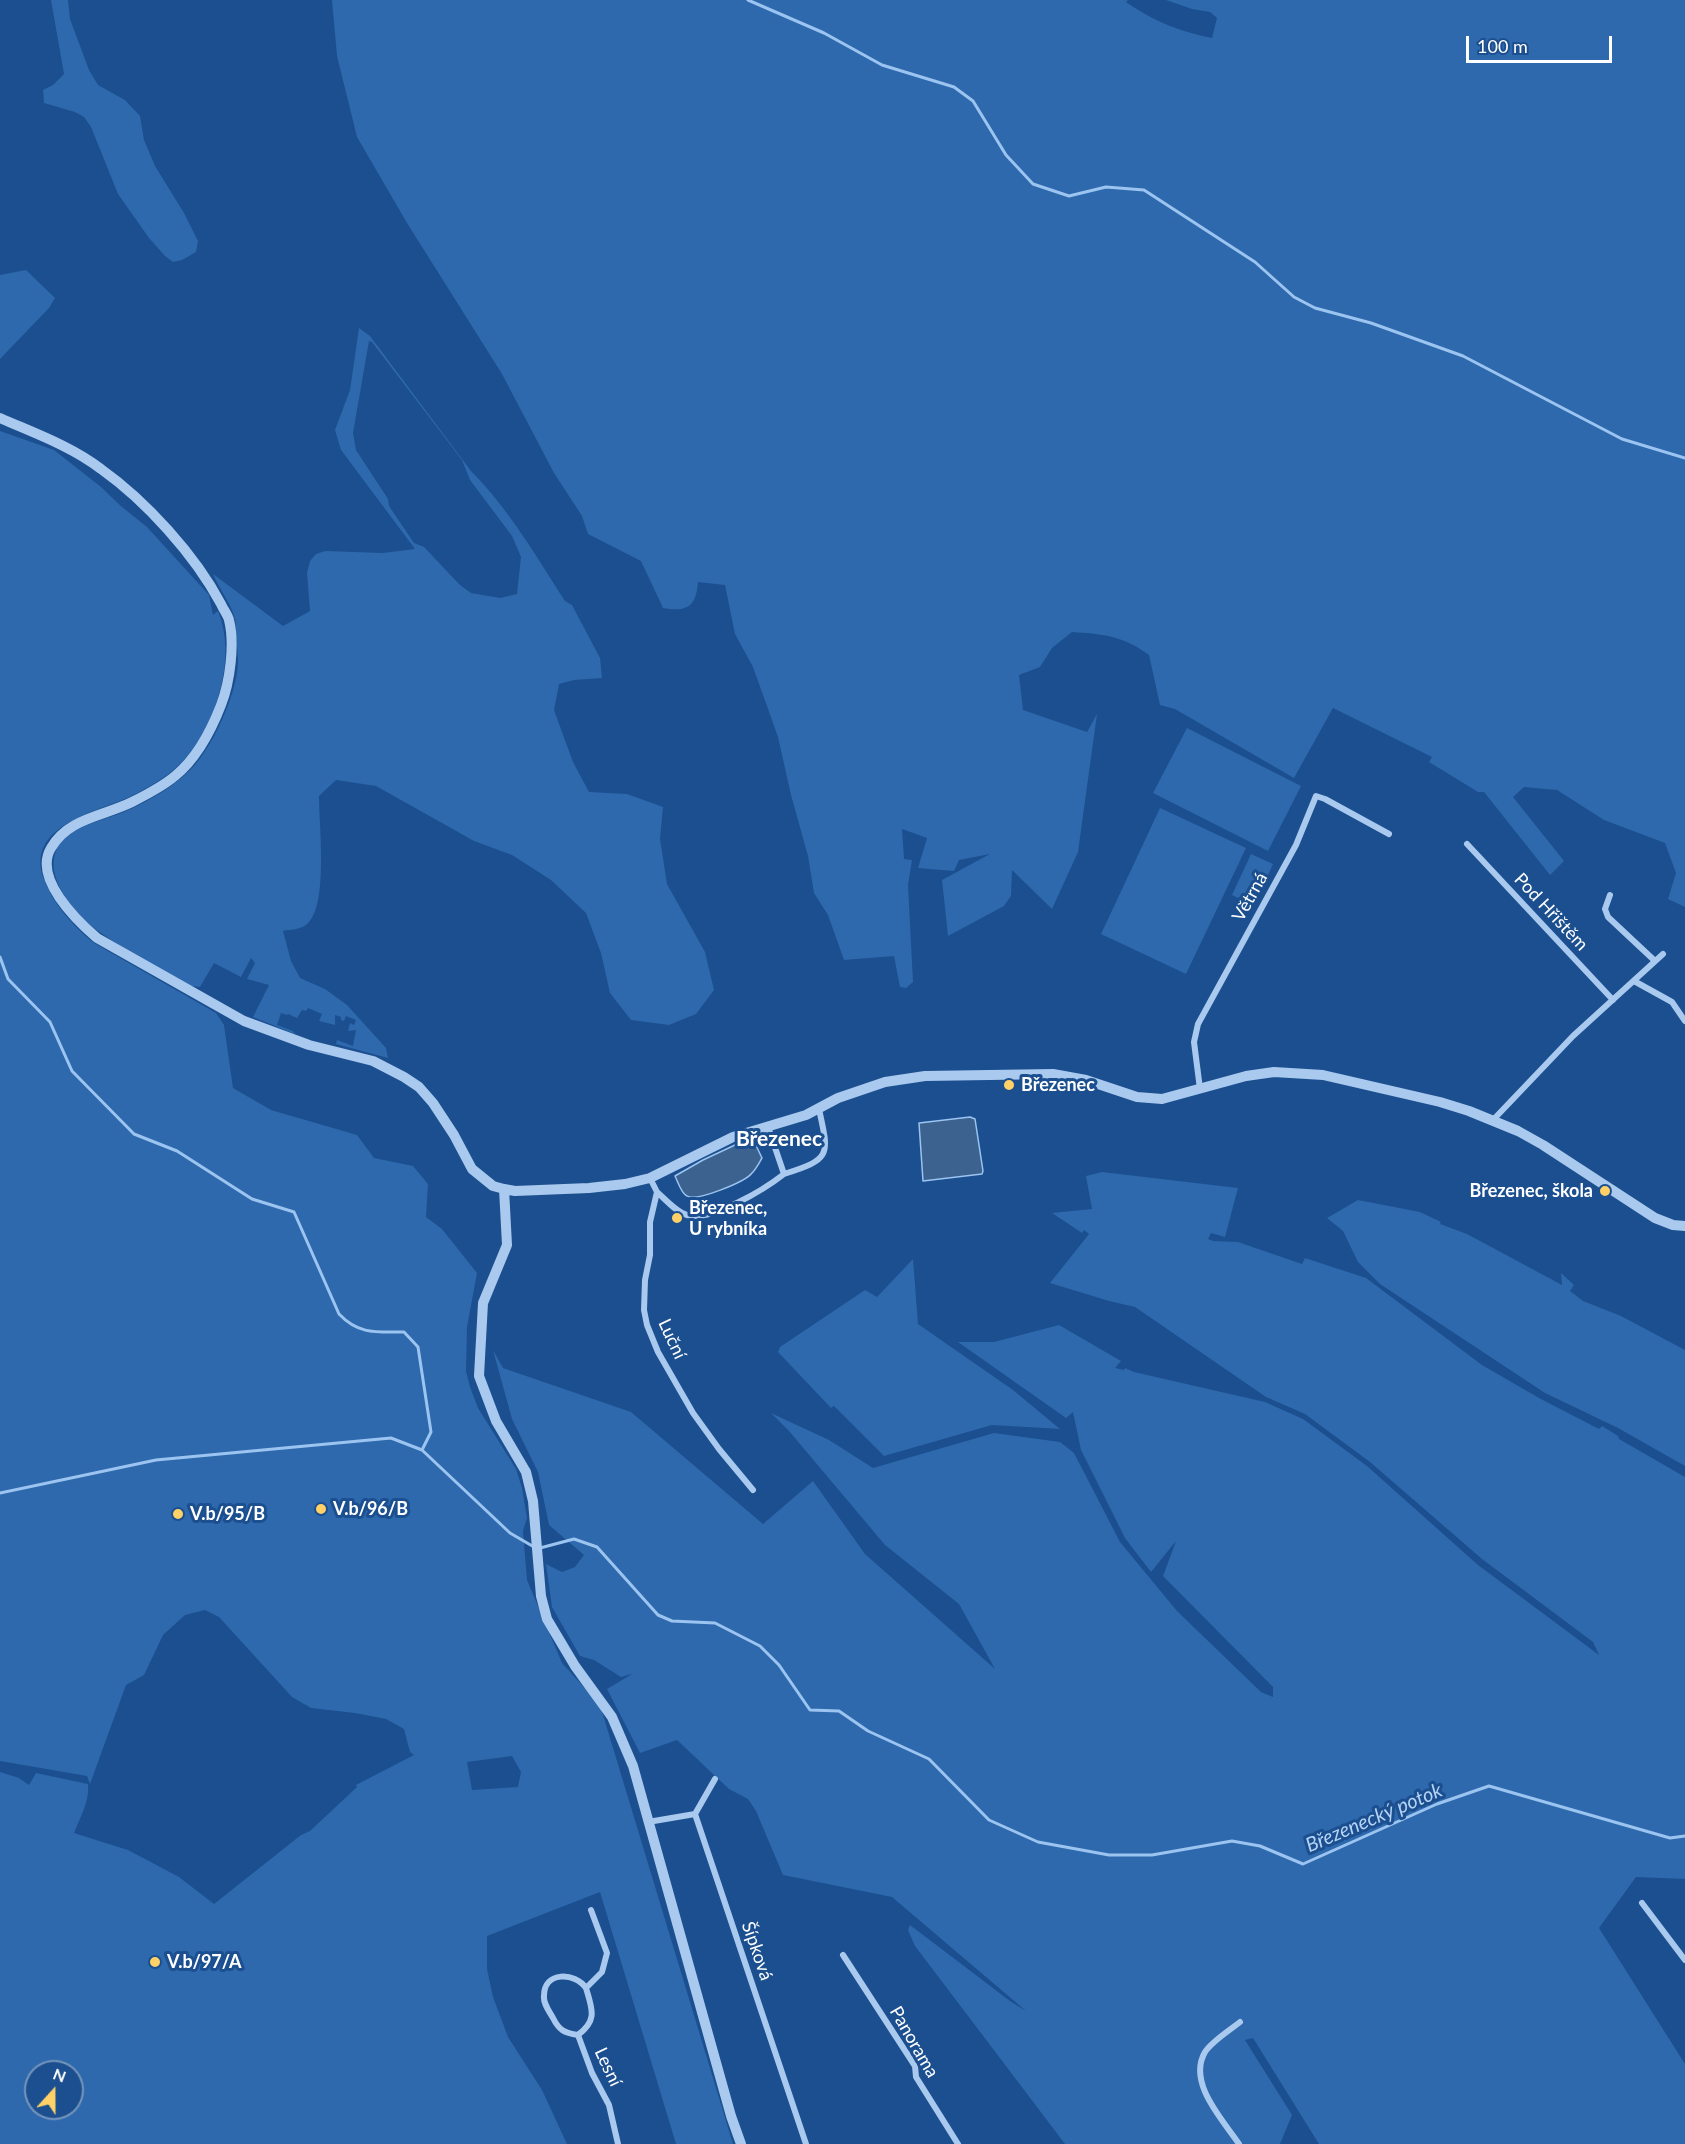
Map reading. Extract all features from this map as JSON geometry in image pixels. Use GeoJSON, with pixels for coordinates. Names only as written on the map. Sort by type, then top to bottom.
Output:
{"type":"FeatureCollection","features":[{"type":"Feature","properties":{"kind":"street"},"geometry":{"type":"LineString","coordinates":[[0,418],[70,449],[102,469],[142,504],[178,543],[212,588],[229,620],[232,664],[224,699],[202,743],[189,762],[174,777],[131,803],[89,817],[65,831],[50,849],[48,856],[47,870],[57,892],[82,926],[97,938],[244,1021],[309,1045],[373,1061],[404,1077],[419,1088],[433,1103],[472,1169],[493,1186],[515,1191],[589,1188],[625,1184],[650,1178],[733,1137],[819,1109],[838,1098],[885,1082],[925,1076],[1053,1074],[1079,1078],[1148,1099],[1173,1097],[1246,1076],[1274,1072],[1323,1075],[1440,1102],[1493,1120],[1543,1144],[1655,1218],[1673,1225],[1685,1226]]}},
{"type":"Feature","properties":{"kind":"street","name":"Větrná"},"geometry":{"type":"LineString","coordinates":[[1200,1089],[1194,1042],[1198,1024],[1291,854],[1316,796],[1389,834]]}},
{"type":"Feature","properties":{"kind":"street","name":"Pod Hřištěm"},"geometry":{"type":"LineString","coordinates":[[1467,844],[1613,1000]]}},
{"type":"Feature","properties":{"kind":"street"},"geometry":{"type":"LineString","coordinates":[[1611,895],[1605,909],[1608,917],[1655,961]]}},
{"type":"Feature","properties":{"kind":"street"},"geometry":{"type":"LineString","coordinates":[[1493,1120],[1573,1036],[1663,954]]}},
{"type":"Feature","properties":{"kind":"street"},"geometry":{"type":"LineString","coordinates":[[1634,981],[1672,1002],[1685,1021]]}},
{"type":"Feature","properties":{"kind":"street"},"geometry":{"type":"LineString","coordinates":[[650,1178],[657,1192],[682,1213],[695,1216],[752,1197],[784,1174],[808,1167],[823,1156],[827,1145],[819,1109]]}},
{"type":"Feature","properties":{"kind":"street"},"geometry":{"type":"LineString","coordinates":[[768,1127],[784,1174]]}},
{"type":"Feature","properties":{"kind":"street"},"geometry":{"type":"LineString","coordinates":[[504,1189],[507,1245],[483,1303],[478,1376],[496,1421],[526,1473],[532,1501],[541,1596],[547,1619],[566,1652],[612,1717],[633,1766],[731,2116],[741,2144]]}},
{"type":"Feature","properties":{"kind":"street","name":"Luční"},"geometry":{"type":"LineString","coordinates":[[657,1192],[650,1222],[650,1255],[645,1280],[644,1310],[647,1325],[658,1352],[693,1413],[753,1490]]}},
{"type":"Feature","properties":{"kind":"street"},"geometry":{"type":"LineString","coordinates":[[648,1822],[695,1814],[716,1779]]}},
{"type":"Feature","properties":{"kind":"street","name":"Šípková"},"geometry":{"type":"LineString","coordinates":[[695,1814],[806,2144]]}},
{"type":"Feature","properties":{"kind":"street"},"geometry":{"type":"LineString","coordinates":[[1642,1904],[1685,1960]]}},
{"type":"Feature","properties":{"kind":"street"},"geometry":{"type":"LineString","coordinates":[[578,2035],[562,2032],[557,2026],[546,2004],[544,1992],[550,1980],[558,1976],[577,1979],[586,1988],[602,1972],[607,1953],[591,1910]]}},
{"type":"Feature","properties":{"kind":"street","name":"Panorama"},"geometry":{"type":"LineString","coordinates":[[843,1955],[915,2066],[916,2077],[958,2144]]}},
{"type":"Feature","properties":{"kind":"street","name":"Lesní"},"geometry":{"type":"LineString","coordinates":[[586,1988],[592,2012],[591,2020],[586,2029],[578,2035],[592,2073],[609,2105],[618,2144]]}},
{"type":"Feature","properties":{"kind":"street"},"geometry":{"type":"LineString","coordinates":[[1239,2144],[1208,2098],[1201,2080],[1200,2064],[1206,2050],[1240,2022]]}},
{"type":"Feature","properties":{"kind":"shaded area"},"geometry":{"type":"Polygon","coordinates":[[[51,0],[68,0],[70,19],[89,70],[98,85],[125,100],[140,116],[144,140],[155,166],[198,241],[196,252],[182,260],[173,262],[165,256],[149,238],[118,194],[91,127],[84,117],[44,103],[43,90],[53,85],[64,74],[51,0]]]}},
{"type":"Feature","properties":{"kind":"shaded area"},"geometry":{"type":"Polygon","coordinates":[[[332,0],[1128,0],[1126,2],[1136,9],[1157,20],[1189,33],[1212,38],[1217,18],[1210,12],[1192,9],[1166,0],[1685,0],[1685,907],[1668,899],[1676,873],[1665,843],[1604,820],[1557,790],[1524,787],[1513,797],[1564,861],[1550,875],[1484,792],[1478,792],[1429,762],[1432,757],[1333,708],[1294,778],[1175,709],[1160,705],[1149,655],[1140,649],[1113,637],[1072,632],[1052,648],[1040,667],[1019,675],[1023,710],[1087,732],[1097,714],[1078,852],[1052,909],[1012,870],[1011,896],[1004,906],[948,936],[942,880],[990,854],[959,860],[954,871],[918,868],[927,838],[902,829],[904,859],[912,860],[908,885],[913,982],[906,988],[900,987],[894,956],[844,960],[828,915],[814,893],[808,856],[778,737],[753,667],[735,634],[725,585],[698,582],[695,597],[689,606],[678,609],[663,608],[641,561],[588,534],[582,516],[554,473],[502,374],[407,223],[357,137],[337,56],[332,0]]]}},
{"type":"Feature","properties":{"kind":"shaded area"},"geometry":{"type":"Polygon","coordinates":[[[26,270],[55,298],[49,308],[0,359],[0,275],[26,270]]]}},
{"type":"Feature","properties":{"kind":"shaded area"},"geometry":{"type":"Polygon","coordinates":[[[359,328],[370,336],[471,471],[498,501],[565,601],[572,605],[600,658],[602,678],[574,680],[559,684],[554,710],[573,762],[589,792],[627,794],[663,807],[660,839],[667,884],[705,952],[714,990],[696,1014],[669,1025],[631,1020],[610,993],[601,953],[586,913],[551,880],[512,855],[474,841],[376,786],[336,780],[319,796],[321,880],[315,912],[304,926],[283,931],[291,961],[300,978],[325,989],[347,1005],[386,1048],[388,1058],[336,1044],[337,1040],[353,1046],[356,1030],[348,1031],[350,1023],[354,1025],[356,1020],[346,1016],[344,1021],[335,1015],[335,1025],[319,1021],[322,1014],[308,1008],[306,1011],[302,1010],[297,1018],[281,1013],[277,1025],[295,1034],[253,1017],[269,985],[247,979],[255,963],[251,958],[241,977],[214,963],[200,987],[191,986],[101,933],[78,913],[60,887],[55,873],[54,859],[59,846],[70,834],[133,808],[173,785],[201,757],[223,718],[233,690],[238,661],[235,619],[213,574],[283,626],[310,611],[307,573],[310,561],[316,554],[325,551],[383,553],[415,549],[341,450],[335,430],[350,390],[359,328]],[[369,341],[353,433],[356,450],[414,543],[424,547],[460,585],[471,593],[500,598],[517,594],[521,557],[512,536],[470,480],[462,460],[369,341]]]}},
{"type":"Feature","properties":{"kind":"shaded area"},"geometry":{"type":"Polygon","coordinates":[[[0,431],[54,450],[147,527],[209,595],[213,615],[218,611],[225,639],[221,687],[208,722],[188,755],[171,772],[155,783],[127,798],[81,816],[53,834],[44,846],[41,861],[44,879],[65,914],[94,943],[216,1013],[224,1025],[233,1088],[271,1110],[357,1135],[374,1158],[413,1166],[428,1184],[426,1217],[442,1229],[477,1273],[467,1327],[466,1371],[470,1387],[478,1408],[516,1469],[522,1488],[527,1518],[523,1531],[527,1580],[562,1663],[600,1705],[733,2144],[676,2144],[600,1892],[487,1936],[487,1969],[493,1997],[508,2037],[542,2090],[567,2144],[0,2144],[0,1772],[19,1778],[29,1785],[36,1773],[88,1784],[86,1803],[74,1833],[128,1850],[179,1877],[214,1904],[301,1835],[310,1831],[357,1787],[356,1785],[414,1755],[410,1752],[404,1729],[386,1719],[311,1708],[292,1697],[219,1617],[205,1610],[185,1615],[163,1635],[144,1675],[126,1685],[90,1784],[87,1776],[0,1761],[0,431]],[[512,1756],[467,1762],[472,1790],[518,1787],[521,1772],[512,1756]]]}},
{"type":"Feature","properties":{"kind":"shaded area"},"geometry":{"type":"Polygon","coordinates":[[[1187,728],[1301,786],[1268,851],[1153,793],[1187,728]]]}},
{"type":"Feature","properties":{"kind":"shaded area"},"geometry":{"type":"Polygon","coordinates":[[[1160,808],[1246,848],[1186,974],[1101,934],[1160,808]]]}},
{"type":"Feature","properties":{"kind":"shaded area"},"geometry":{"type":"Polygon","coordinates":[[[1251,854],[1273,864],[1254,906],[1232,895],[1251,854]]]}},
{"type":"Feature","properties":{"kind":"shaded area"},"geometry":{"type":"Polygon","coordinates":[[[970,1117],[975,1119],[982,1174],[923,1181],[919,1123],[970,1117]]]}},
{"type":"Feature","properties":{"kind":"shaded area"},"geometry":{"type":"Polygon","coordinates":[[[752,1137],[762,1158],[748,1177],[700,1196],[687,1196],[683,1192],[675,1176],[752,1137]]]}},
{"type":"Feature","properties":{"kind":"shaded area"},"geometry":{"type":"Polygon","coordinates":[[[1102,1172],[1238,1188],[1225,1237],[1211,1233],[1208,1239],[1238,1242],[1302,1264],[1305,1258],[1366,1278],[1482,1365],[1599,1429],[1602,1426],[1619,1439],[1685,1477],[1685,1879],[1636,1877],[1599,1928],[1685,2064],[1685,2144],[1319,2144],[1253,2038],[1245,2040],[1292,2115],[1280,2144],[1065,2144],[915,1946],[908,1930],[910,1925],[1026,2011],[892,1897],[783,1875],[756,1811],[748,1799],[729,1789],[677,1740],[640,1753],[607,1689],[632,1674],[621,1677],[594,1660],[580,1656],[552,1607],[546,1564],[562,1572],[575,1567],[584,1555],[549,1525],[538,1472],[512,1419],[493,1350],[503,1368],[631,1412],[763,1524],[813,1481],[865,1554],[995,1669],[959,1604],[885,1545],[789,1431],[771,1413],[829,1440],[873,1468],[994,1433],[1060,1442],[1074,1453],[1120,1542],[1177,1611],[1261,1692],[1273,1697],[1273,1687],[1163,1576],[1176,1541],[1151,1572],[1125,1538],[1081,1450],[1073,1412],[1066,1418],[958,1342],[994,1342],[1059,1325],[1121,1361],[1115,1368],[1124,1370],[1125,1368],[1265,1402],[1303,1419],[1367,1466],[1478,1565],[1599,1655],[1593,1642],[1482,1559],[1370,1462],[1305,1414],[1266,1397],[1135,1307],[1050,1283],[1089,1234],[1084,1230],[1082,1233],[1052,1213],[1092,1209],[1086,1176],[1102,1172]]]}},
{"type":"Feature","properties":{"kind":"shaded area"},"geometry":{"type":"Polygon","coordinates":[[[1358,1200],[1420,1212],[1441,1222],[1440,1224],[1467,1234],[1562,1285],[1561,1273],[1574,1285],[1570,1291],[1583,1301],[1621,1316],[1685,1350],[1685,1466],[1618,1428],[1545,1393],[1380,1284],[1358,1262],[1343,1231],[1327,1218],[1358,1200]]]}},
{"type":"Feature","properties":{"kind":"shaded area"},"geometry":{"type":"Polygon","coordinates":[[[913,1259],[918,1324],[1013,1390],[1060,1429],[992,1425],[884,1456],[834,1406],[831,1408],[778,1352],[780,1347],[865,1290],[877,1297],[913,1259]]]}},
{"type":"Feature","properties":{"kind":"waterway"},"geometry":{"type":"LineString","coordinates":[[748,0],[824,33],[882,65],[954,87],[973,101],[1006,155],[1033,184],[1069,196],[1106,187],[1144,190],[1255,262],[1294,297],[1315,308],[1371,323],[1463,356],[1622,439],[1685,458]]}},
{"type":"Feature","properties":{"kind":"waterway","name":"Březenecký potok"},"geometry":{"type":"LineString","coordinates":[[0,957],[8,979],[50,1022],[72,1071],[134,1134],[177,1151],[252,1199],[294,1212],[339,1314],[346,1321],[361,1329],[377,1332],[404,1332],[418,1347],[431,1432],[422,1450],[510,1533],[534,1547]]}},
{"type":"Feature","properties":{"kind":"waterway"},"geometry":{"type":"LineString","coordinates":[[0,1493],[156,1460],[391,1438],[422,1450]]}},
{"type":"Feature","properties":{"kind":"waterway","name":"Březenecký potok"},"geometry":{"type":"LineString","coordinates":[[540,1548],[574,1539],[597,1547],[658,1615],[672,1621],[715,1623],[760,1646],[779,1665],[810,1710],[839,1711],[868,1731],[929,1759],[989,1820],[1038,1842],[1109,1855],[1152,1855],[1232,1841],[1260,1846],[1303,1864],[1437,1804],[1489,1786],[1670,1838],[1685,1836]]}},
{"type":"Feature","properties":{"kind":"place","name":"Březenec"},"geometry":{"type":"Point","coordinates":[1009,1085]}},
{"type":"Feature","properties":{"kind":"place","name":"Březenec, škola"},"geometry":{"type":"Point","coordinates":[1605,1191]}},
{"type":"Feature","properties":{"kind":"place","name":"Březenec, U rybníka"},"geometry":{"type":"Point","coordinates":[677,1218]}},
{"type":"Feature","properties":{"kind":"place","name":"V.b/96/B"},"geometry":{"type":"Point","coordinates":[321,1509]}},
{"type":"Feature","properties":{"kind":"place","name":"V.b/95/B"},"geometry":{"type":"Point","coordinates":[178,1514]}},
{"type":"Feature","properties":{"kind":"place","name":"V.b/97/A"},"geometry":{"type":"Point","coordinates":[155,1962]}},
{"type":"Feature","properties":{"kind":"district","name":"Březenec"},"geometry":{"type":"Point","coordinates":[779,1139]}}]}
